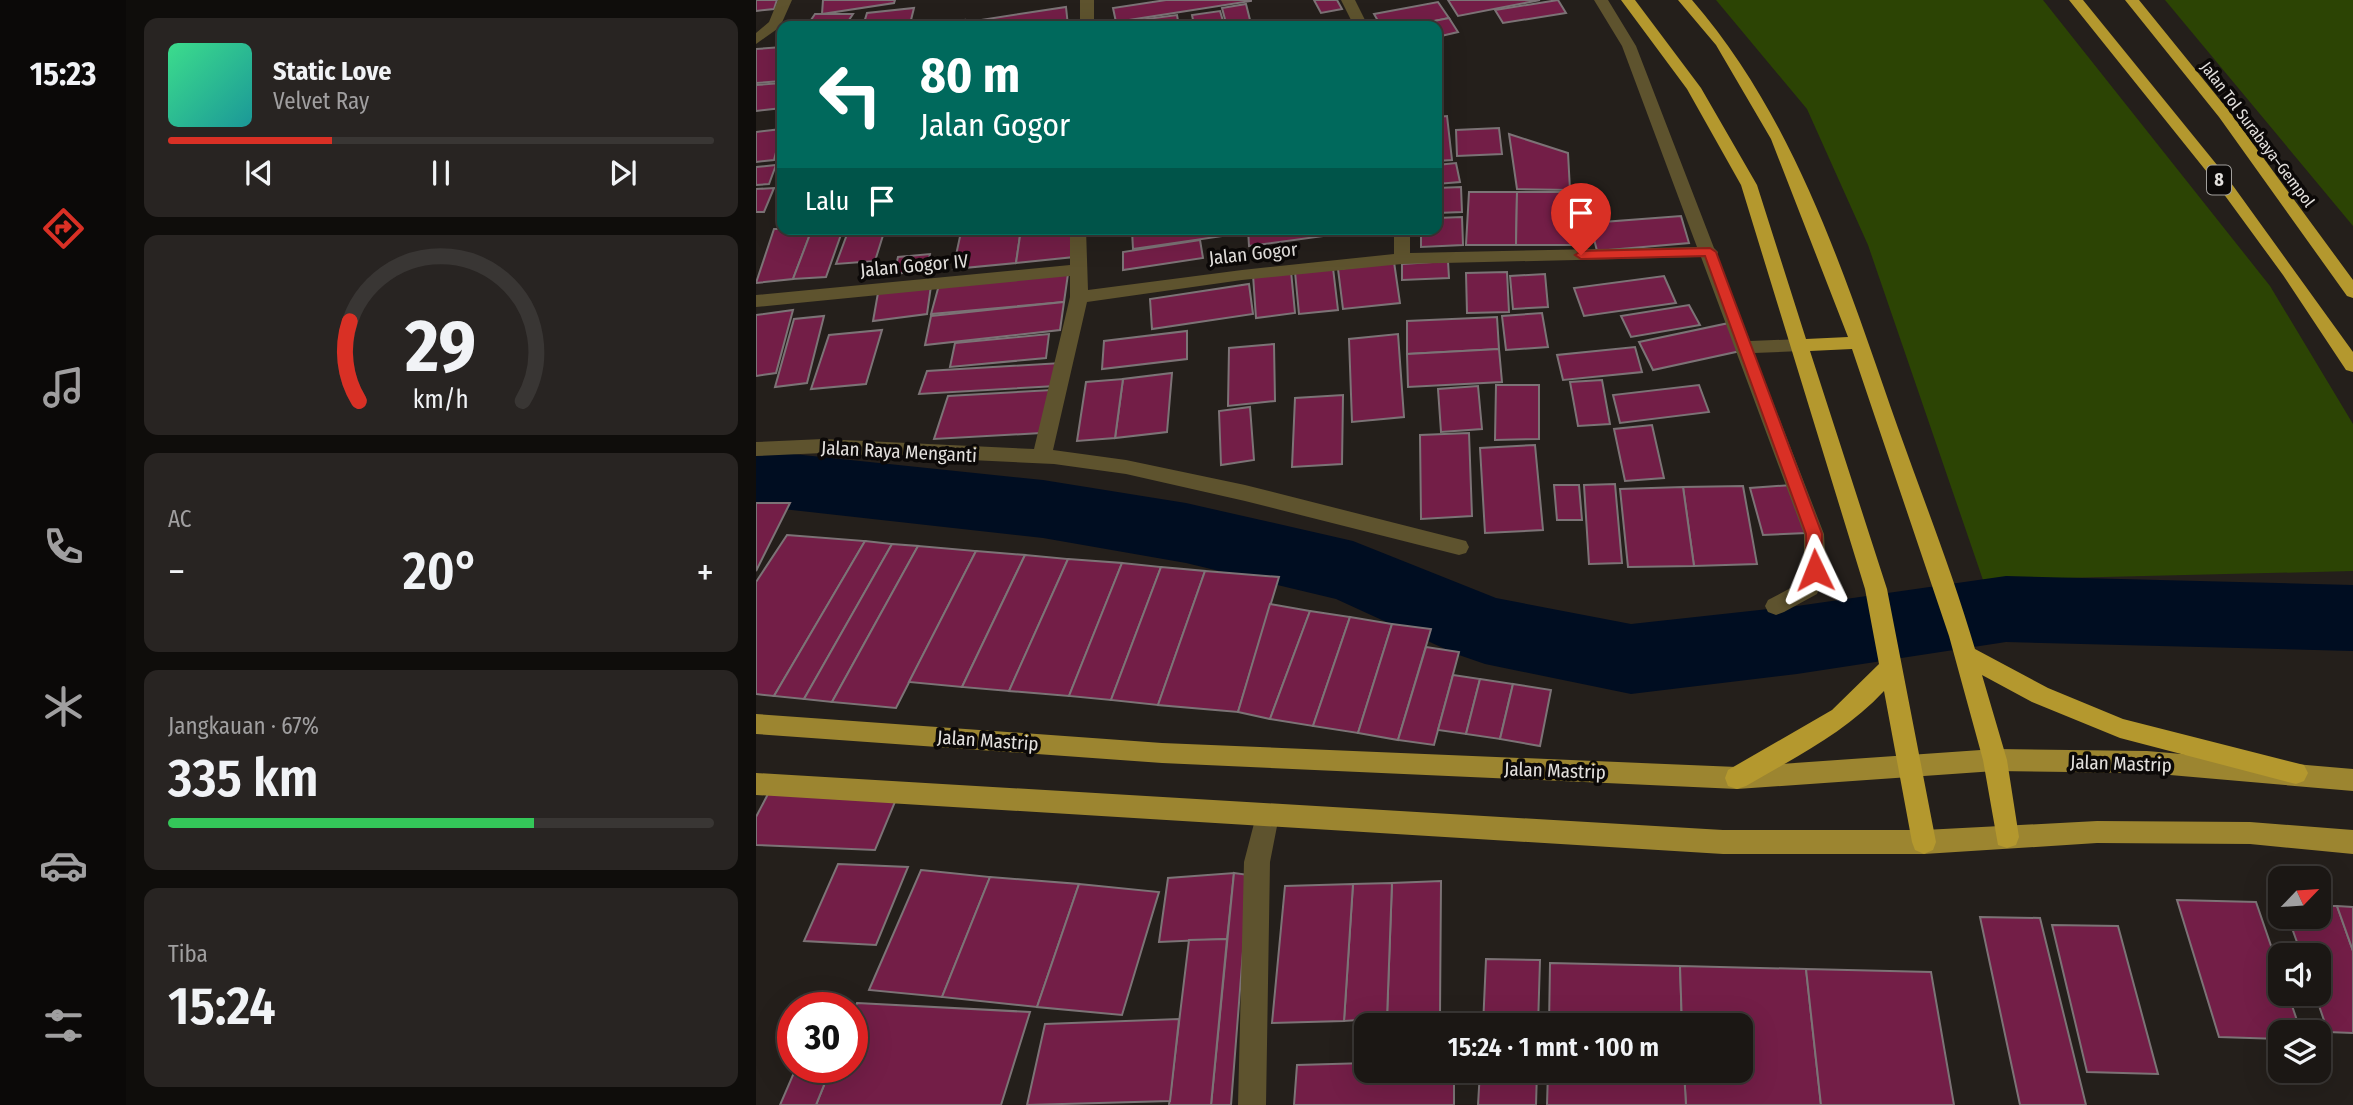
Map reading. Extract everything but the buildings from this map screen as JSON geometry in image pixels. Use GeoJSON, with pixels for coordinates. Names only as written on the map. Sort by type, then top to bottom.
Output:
{"type":"FeatureCollection","features":[{"type":"Feature","properties":{"kind":"highway"},"geometry":{"type":"LineString","coordinates":[[1628,0],[1694,88],[1749,185],[1876,589],[1924,842]]}},
{"type":"Feature","properties":{"kind":"highway"},"geometry":{"type":"LineString","coordinates":[[1685,0],[1722,43],[1779,139],[1861,342],[1963,646],[1995,760],[2007,837]]}},
{"type":"Feature","properties":{"kind":"highway","name":"8"},"geometry":{"type":"LineString","coordinates":[[2076,0],[2165,107],[2326,324],[2353,366]]}},
{"type":"Feature","properties":{"kind":"highway","name":"Jalan Tol Surabaya–Gempol"},"geometry":{"type":"LineString","coordinates":[[2132,0],[2224,114],[2353,292]]}},
{"type":"Feature","properties":{"kind":"highway"},"geometry":{"type":"LineString","coordinates":[[1801,345],[1861,342]]}},
{"type":"Feature","properties":{"kind":"highway"},"geometry":{"type":"LineString","coordinates":[[1963,646],[2040,695],[2120,727],[2296,773]]}},
{"type":"Feature","properties":{"kind":"highway"},"geometry":{"type":"LineString","coordinates":[[1737,778],[1844,716],[1874,690],[1888,657]]}},
{"type":"Feature","properties":{"kind":"main road","name":"Jalan Mastrip"},"geometry":{"type":"LineString","coordinates":[[756,724],[1162,753],[1737,778],[1995,760],[2147,762],[2353,780]]}},
{"type":"Feature","properties":{"kind":"main road"},"geometry":{"type":"LineString","coordinates":[[756,784],[1723,842],[1924,842],[2097,832],[2250,833],[2353,842]]}},
{"type":"Feature","properties":{"kind":"street"},"geometry":{"type":"LineString","coordinates":[[756,40],[775,24],[785,0]]}},
{"type":"Feature","properties":{"kind":"street"},"geometry":{"type":"LineString","coordinates":[[1087,0],[1087,21]]}},
{"type":"Feature","properties":{"kind":"street"},"geometry":{"type":"LineString","coordinates":[[1348,0],[1359,21]]}},
{"type":"Feature","properties":{"kind":"street"},"geometry":{"type":"LineString","coordinates":[[1601,0],[1629,47],[1710,252],[1814,534],[1815,570],[1808,588],[1776,606]]}},
{"type":"Feature","properties":{"kind":"street"},"geometry":{"type":"LineString","coordinates":[[1042,457],[1079,297],[1078,235]]}},
{"type":"Feature","properties":{"kind":"street"},"geometry":{"type":"LineString","coordinates":[[1402,235],[1402,259]]}},
{"type":"Feature","properties":{"kind":"street","name":"Jalan Gogor"},"geometry":{"type":"LineString","coordinates":[[1079,297],[1242,275],[1402,259],[1710,252]]}},
{"type":"Feature","properties":{"kind":"street","name":"Jalan Gogor IV"},"geometry":{"type":"LineString","coordinates":[[756,301],[1077,271]]}},
{"type":"Feature","properties":{"kind":"street"},"geometry":{"type":"LineString","coordinates":[[1745,347],[1801,345]]}},
{"type":"Feature","properties":{"kind":"street","name":"Jalan Raya Menganti"},"geometry":{"type":"LineString","coordinates":[[756,449],[823,446],[1042,457],[1126,467],[1245,493],[1459,547]]}},
{"type":"Feature","properties":{"kind":"street"},"geometry":{"type":"LineString","coordinates":[[1252,1105],[1257,862],[1267,816]]}},
{"type":"Feature","properties":{"kind":"green space"},"geometry":{"type":"Polygon","coordinates":[[[1716,0],[2043,0],[2270,286],[2353,424],[2353,571],[1983,580],[1868,245],[1807,109],[1716,0]]]}},
{"type":"Feature","properties":{"kind":"green space"},"geometry":{"type":"Polygon","coordinates":[[[2165,0],[2353,0],[2353,226],[2165,0]]]}},
{"type":"Feature","properties":{"kind":"waterway"},"geometry":{"type":"LineString","coordinates":[[756,478],[1043,509],[1186,533],[1353,572],[1485,630],[1631,659],[1797,640],[2006,609],[2353,618]]}},
{"type":"Feature","properties":{"kind":"route"},"geometry":{"type":"LineString","coordinates":[[1581,255],[1710,252],[1814,534],[1815,570]]}}]}
